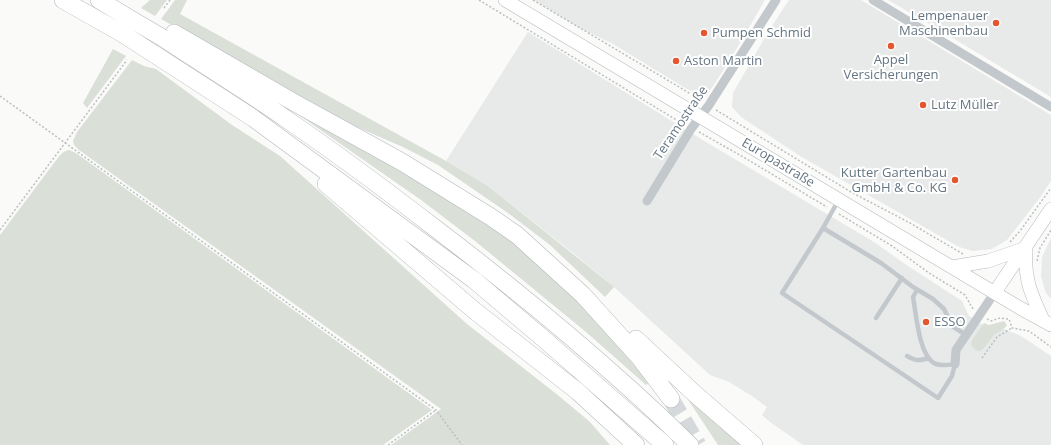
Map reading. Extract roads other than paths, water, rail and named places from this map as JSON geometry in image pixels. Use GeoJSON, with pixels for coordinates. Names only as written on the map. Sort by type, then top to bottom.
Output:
{"type":"FeatureCollection","features":[{"type":"Feature","properties":{"kind":"highway"},"geometry":{"type":"LineString","coordinates":[[63,0],[124,34],[253,118],[474,280],[665,445]]}},
{"type":"Feature","properties":{"kind":"highway"},"geometry":{"type":"LineString","coordinates":[[99,0],[138,17]]}},
{"type":"Feature","properties":{"kind":"highway"},"geometry":{"type":"LineString","coordinates":[[110,0],[166,34],[402,162],[491,217],[517,235],[583,295],[625,329],[694,393],[754,445]]}},
{"type":"Feature","properties":{"kind":"highway"},"geometry":{"type":"LineString","coordinates":[[166,34],[373,181],[486,267],[559,327],[659,415],[690,445]]}},
{"type":"Feature","properties":{"kind":"highway"},"geometry":{"type":"LineString","coordinates":[[253,118],[300,162],[455,295],[577,391],[636,445]]}},
{"type":"Feature","properties":{"kind":"highway"},"geometry":{"type":"LineString","coordinates":[[583,295],[640,358],[671,399]]}},
{"type":"Feature","properties":{"kind":"highway"},"geometry":{"type":"LineString","coordinates":[[598,410],[625,445]]}},
{"type":"Feature","properties":{"kind":"main road","name":"Europastraße"},"geometry":{"type":"LineString","coordinates":[[505,0],[701,116],[836,205],[952,267],[1047,323]]}},
{"type":"Feature","properties":{"kind":"main road"},"geometry":{"type":"LineString","coordinates":[[995,292],[1051,209]]}},
{"type":"Feature","properties":{"kind":"main road"},"geometry":{"type":"LineString","coordinates":[[952,267],[988,261],[1026,248]]}},
{"type":"Feature","properties":{"kind":"main road"},"geometry":{"type":"LineString","coordinates":[[1026,248],[1025,267],[1027,278],[1034,300],[1047,323]]}},
{"type":"Feature","properties":{"kind":"street","name":"Teramostraße"},"geometry":{"type":"LineString","coordinates":[[647,201],[691,129],[709,105],[776,0]]}},
{"type":"Feature","properties":{"kind":"street"},"geometry":{"type":"LineString","coordinates":[[874,0],[1051,107]]}},
{"type":"Feature","properties":{"kind":"street"},"geometry":{"type":"LineString","coordinates":[[954,364],[956,350],[995,292]]}},
{"type":"Feature","properties":{"kind":"lane"},"geometry":{"type":"LineString","coordinates":[[836,205],[782,293],[938,398],[952,376],[954,364],[944,366],[934,364],[923,348],[913,297],[917,290]]}},
{"type":"Feature","properties":{"kind":"lane"},"geometry":{"type":"LineString","coordinates":[[823,228],[881,263],[917,290],[933,299],[944,309],[952,326],[966,335]]}},
{"type":"Feature","properties":{"kind":"lane"},"geometry":{"type":"LineString","coordinates":[[876,318],[902,278]]}},
{"type":"Feature","properties":{"kind":"lane"},"geometry":{"type":"LineString","coordinates":[[908,356],[914,361],[929,358]]}},
{"type":"Feature","properties":{"kind":"tunnel"},"geometry":{"type":"LineString","coordinates":[[671,399],[698,445]]}},
{"type":"Feature","properties":{"kind":"place","name":"Lempenauer Maschinenbau"},"geometry":{"type":"Point","coordinates":[996,23]}},
{"type":"Feature","properties":{"kind":"place","name":"Pumpen Schmid"},"geometry":{"type":"Point","coordinates":[704,33]}},
{"type":"Feature","properties":{"kind":"place","name":"Appel Versicherungen"},"geometry":{"type":"Point","coordinates":[891,46]}},
{"type":"Feature","properties":{"kind":"place","name":"Aston Martin"},"geometry":{"type":"Point","coordinates":[676,61]}},
{"type":"Feature","properties":{"kind":"place","name":"Lutz Müller"},"geometry":{"type":"Point","coordinates":[923,105]}},
{"type":"Feature","properties":{"kind":"place","name":"Kutter Gartenbau GmbH & Co. KG"},"geometry":{"type":"Point","coordinates":[955,180]}},
{"type":"Feature","properties":{"kind":"place","name":"ESSO"},"geometry":{"type":"Point","coordinates":[926,322]}}]}
